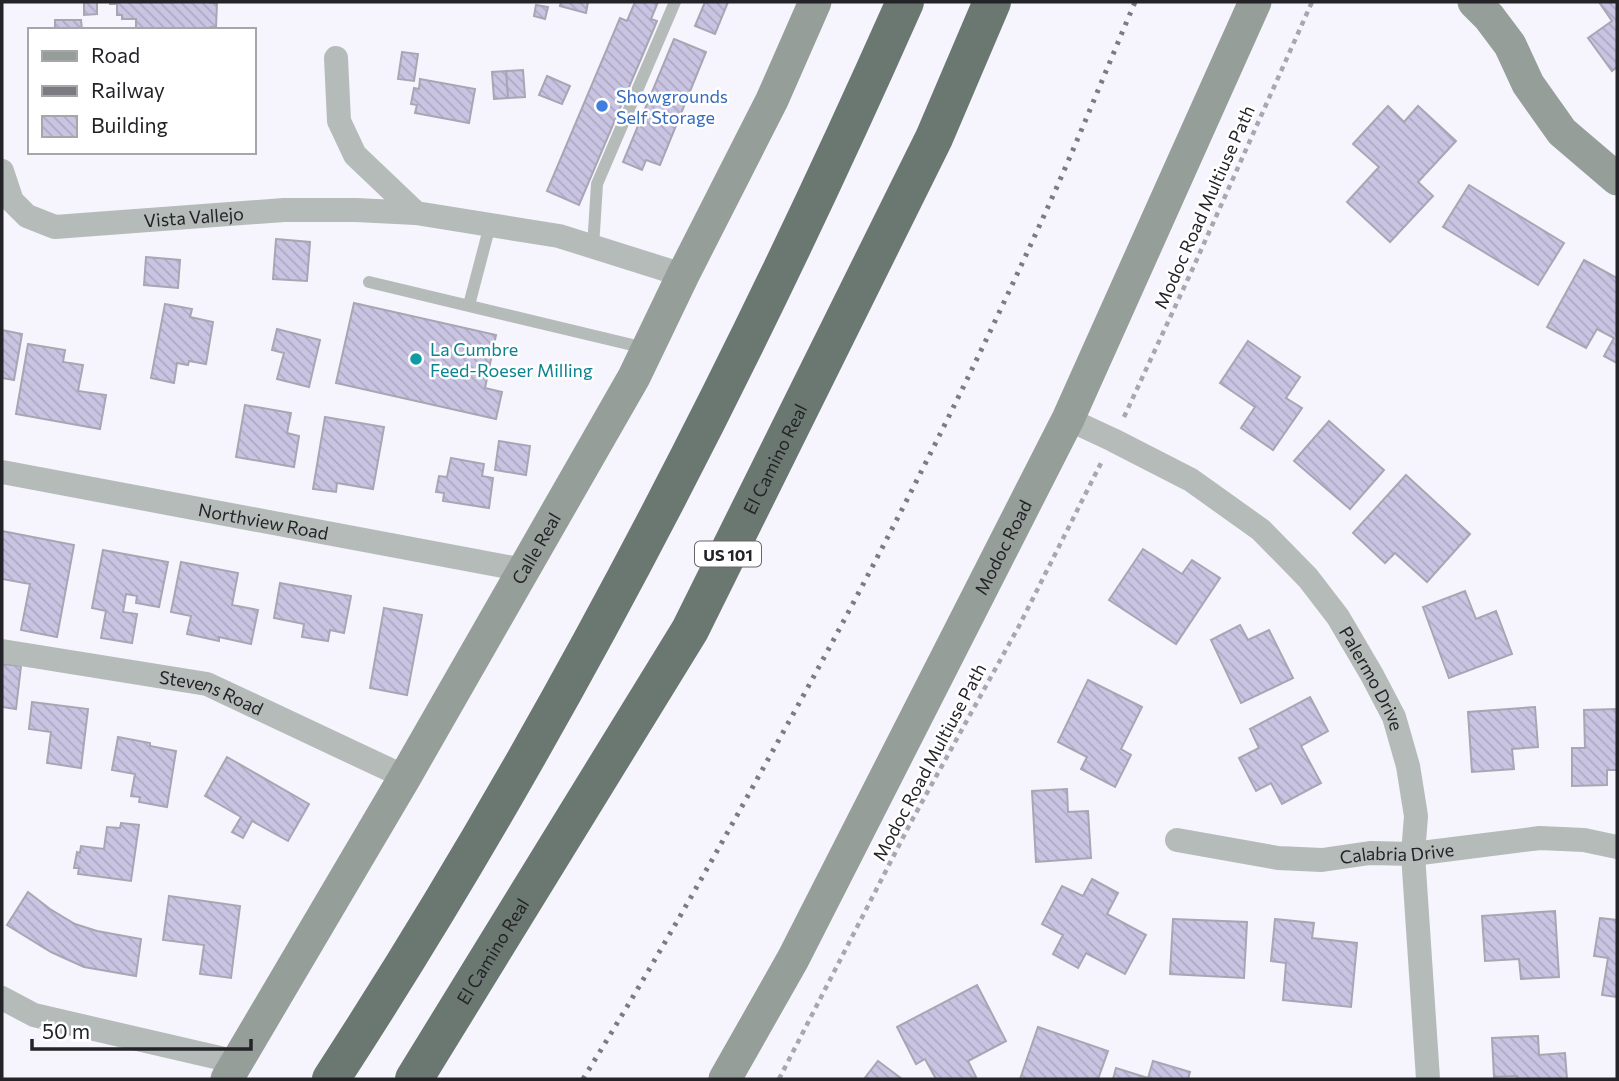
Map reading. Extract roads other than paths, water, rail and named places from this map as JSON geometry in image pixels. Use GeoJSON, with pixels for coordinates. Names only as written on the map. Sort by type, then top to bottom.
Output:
{"type":"FeatureCollection","features":[{"type":"Feature","properties":{"kind":"highway"},"geometry":{"type":"LineString","coordinates":[[331,1079],[381,1003],[499,805],[624,580],[742,352],[842,144],[905,2]]}},
{"type":"Feature","properties":{"kind":"highway","name":"El Camino Real"},"geometry":{"type":"LineString","coordinates":[[414,1079],[690,630],[934,138],[992,2]]}},
{"type":"Feature","properties":{"kind":"street","name":"Calle Real"},"geometry":{"type":"LineString","coordinates":[[232,1071],[405,777],[634,377],[772,100],[815,2]]}},
{"type":"Feature","properties":{"kind":"street","name":"Modoc Road"},"geometry":{"type":"LineString","coordinates":[[725,1079],[793,959],[1068,419],[1255,2]]}},
{"type":"Feature","properties":{"kind":"street"},"geometry":{"type":"LineString","coordinates":[[1474,2],[1489,16],[1510,45],[1528,84],[1562,132],[1617,179]]}},
{"type":"Feature","properties":{"kind":"street"},"geometry":{"type":"LineString","coordinates":[[336,58],[339,121],[355,155],[416,213]]}},
{"type":"Feature","properties":{"kind":"street","name":"Vista Vallejo"},"geometry":{"type":"LineString","coordinates":[[2,171],[12,201],[27,216],[55,228],[284,210],[416,213],[559,236],[683,275]]}},
{"type":"Feature","properties":{"kind":"street","name":"Palermo Drive"},"geometry":{"type":"LineString","coordinates":[[1068,419],[1191,480],[1261,530],[1308,578],[1338,617],[1372,675],[1394,717],[1408,766],[1416,816],[1413,854],[1429,1079]]}},
{"type":"Feature","properties":{"kind":"street","name":"Northview Road"},"geometry":{"type":"LineString","coordinates":[[2,472],[524,570]]}},
{"type":"Feature","properties":{"kind":"street","name":"Stevens Road"},"geometry":{"type":"LineString","coordinates":[[2,651],[206,684],[405,777]]}},
{"type":"Feature","properties":{"kind":"street","name":"Calabria Drive"},"geometry":{"type":"LineString","coordinates":[[1177,840],[1278,858],[1322,860],[1370,853],[1413,854],[1540,838],[1584,841],[1617,847]]}},
{"type":"Feature","properties":{"kind":"street"},"geometry":{"type":"LineString","coordinates":[[2,998],[34,1015],[232,1071]]}},
{"type":"Feature","properties":{"kind":"lane"},"geometry":{"type":"LineString","coordinates":[[593,247],[597,184],[675,2]]}},
{"type":"Feature","properties":{"kind":"lane"},"geometry":{"type":"LineString","coordinates":[[469,305],[490,225]]}},
{"type":"Feature","properties":{"kind":"lane"},"geometry":{"type":"LineString","coordinates":[[369,282],[648,349]]}},
{"type":"Feature","properties":{"kind":"railway"},"geometry":{"type":"LineString","coordinates":[[583,1079],[722,843],[910,494],[1042,220],[1135,2]]}},
{"type":"Feature","properties":{"kind":"place","name":"Showgrounds Self Storage"},"geometry":{"type":"Point","coordinates":[602,106]}},
{"type":"Feature","properties":{"kind":"place","name":"La Cumbre Feed-Roeser Milling"},"geometry":{"type":"Point","coordinates":[416,359]}}]}
